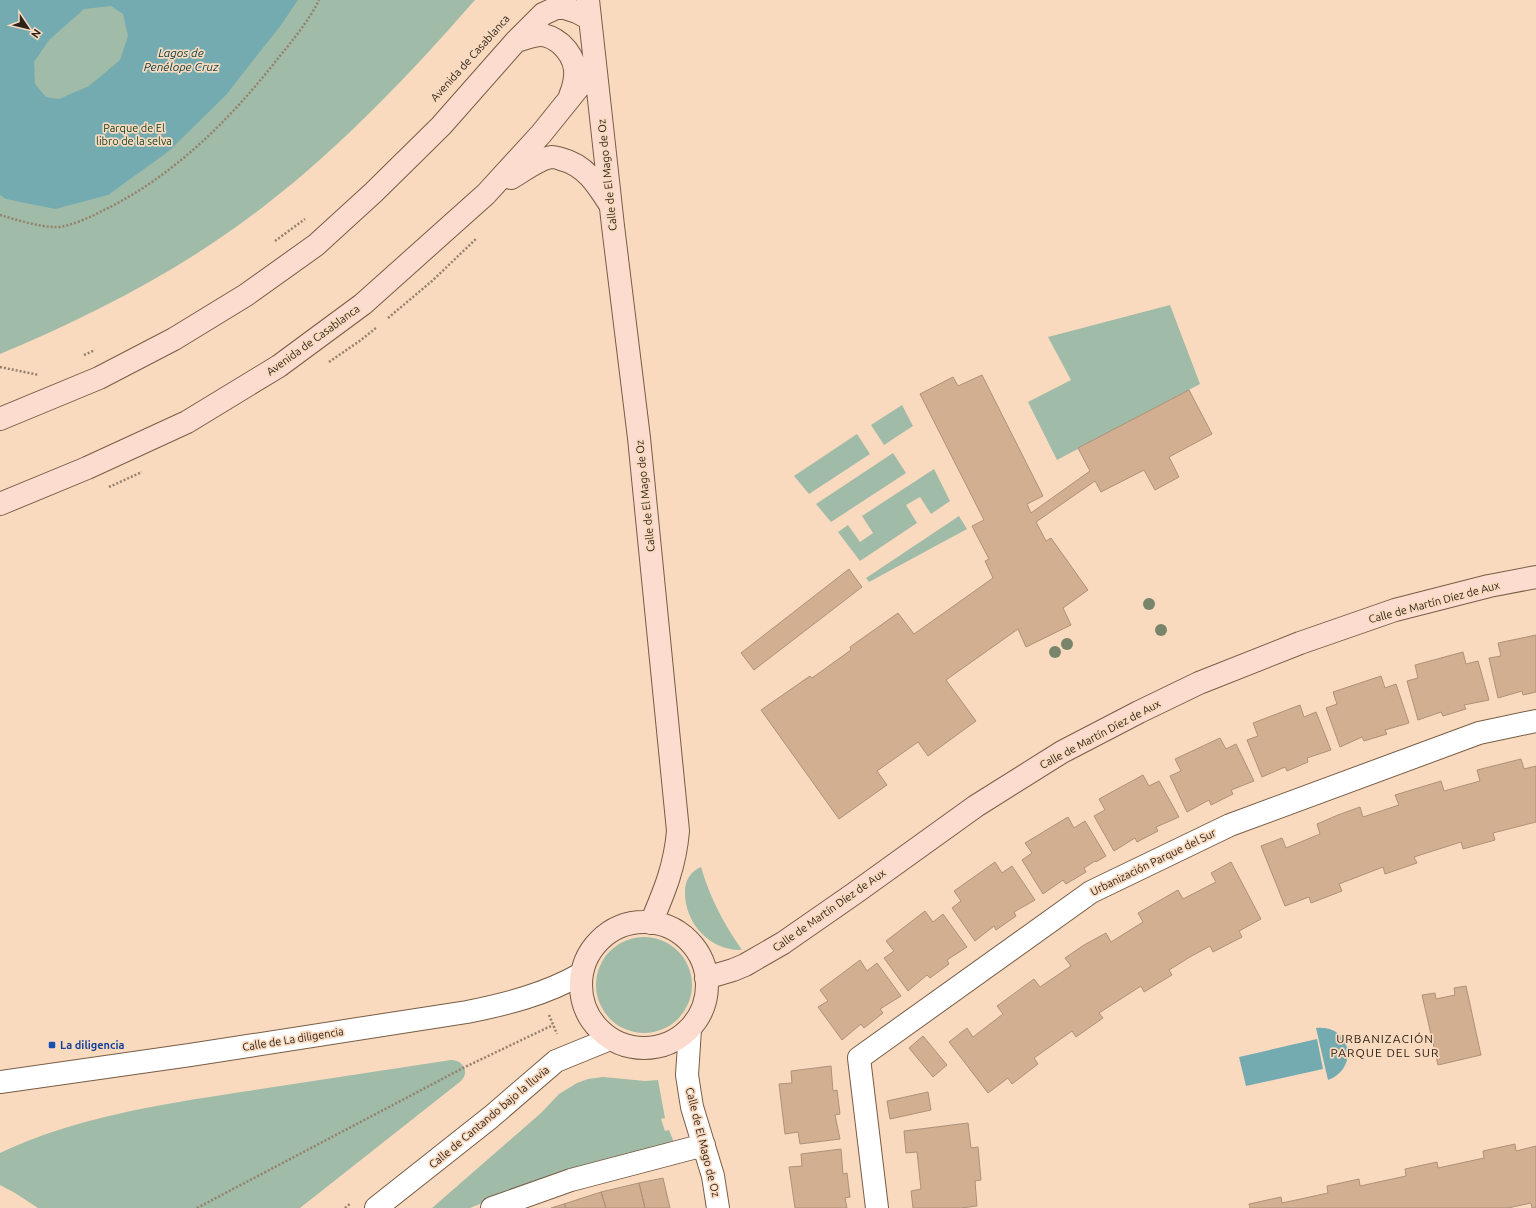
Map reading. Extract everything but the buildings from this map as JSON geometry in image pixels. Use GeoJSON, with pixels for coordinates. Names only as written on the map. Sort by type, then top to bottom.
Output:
{"type":"FeatureCollection","features":[{"type":"Feature","properties":{"kind":"street"},"geometry":{"type":"LineString","coordinates":[[516,41],[544,0]]}},
{"type":"Feature","properties":{"kind":"street"},"geometry":{"type":"LineString","coordinates":[[0,419],[99,378],[174,339],[246,295],[316,245],[374,192],[441,126],[516,41],[543,14],[556,8],[564,8],[577,12],[589,10]]}},
{"type":"Feature","properties":{"kind":"street","name":"Calle de El Mago de Oz"},"geometry":{"type":"LineString","coordinates":[[589,10],[639,438],[678,831],[672,871],[651,922]]}},
{"type":"Feature","properties":{"kind":"street"},"geometry":{"type":"LineString","coordinates":[[516,41],[541,35],[556,40],[568,51],[575,66],[575,82],[570,98]]}},
{"type":"Feature","properties":{"kind":"street","name":"Avenida de Casablanca"},"geometry":{"type":"LineString","coordinates":[[0,504],[87,468],[187,422],[279,366],[363,304],[486,194],[541,134],[595,67]]}},
{"type":"Feature","properties":{"kind":"street"},"geometry":{"type":"LineString","coordinates":[[486,194],[536,163],[552,157],[569,161],[586,171],[598,185],[611,206]]}},
{"type":"Feature","properties":{"kind":"street","name":"Calle de Martín Díez de Aux"},"geometry":{"type":"LineString","coordinates":[[706,978],[745,966],[783,944],[855,894],[976,806],[1062,752],[1139,712],[1221,674],[1300,643],[1395,610],[1489,586],[1536,577]]}},
{"type":"Feature","properties":{"kind":"street","name":"Urbanización Parque del Sur"},"geometry":{"type":"LineString","coordinates":[[877,1208],[859,1058],[1091,892],[1230,825],[1480,733],[1536,721]]}},
{"type":"Feature","properties":{"kind":"street"},"geometry":{"type":"LineString","coordinates":[[639,922],[651,922],[670,927],[679,932],[692,944],[702,959],[707,988],[705,1000],[690,1029],[672,1042],[650,1048],[637,1048],[624,1045],[610,1038],[599,1030],[588,1015],[581,990],[581,974],[586,957],[596,943],[608,933],[623,926],[639,922]]}},
{"type":"Feature","properties":{"kind":"street","name":"Calle de La diligencia"},"geometry":{"type":"LineString","coordinates":[[0,1082],[190,1055],[467,1012],[500,1005],[539,993],[581,974]]}},
{"type":"Feature","properties":{"kind":"street","name":"Calle de El Mago de Oz"},"geometry":{"type":"LineString","coordinates":[[690,1029],[687,1075],[692,1107],[716,1190],[718,1208]]}},
{"type":"Feature","properties":{"kind":"street","name":"Calle de Cantando bajo la lluvia"},"geometry":{"type":"LineString","coordinates":[[376,1208],[491,1117],[556,1061],[610,1038]]}},
{"type":"Feature","properties":{"kind":"street"},"geometry":{"type":"LineString","coordinates":[[492,1208],[571,1180],[704,1145]]}},
{"type":"Feature","properties":{"kind":"path"},"geometry":{"type":"LineString","coordinates":[[0,215],[27,222],[57,227],[87,218],[116,204],[150,184],[204,140],[252,92],[293,40],[319,0]]}},
{"type":"Feature","properties":{"kind":"path"},"geometry":{"type":"LineString","coordinates":[[271,244],[307,218]]}},
{"type":"Feature","properties":{"kind":"path"},"geometry":{"type":"LineString","coordinates":[[77,358],[98,348]]}},
{"type":"Feature","properties":{"kind":"path"},"geometry":{"type":"LineString","coordinates":[[0,367],[42,376],[35,378]]}},
{"type":"Feature","properties":{"kind":"path"},"geometry":{"type":"LineString","coordinates":[[539,993],[567,1056]]}},
{"type":"Feature","properties":{"kind":"path"},"geometry":{"type":"LineString","coordinates":[[197,1208],[464,1068],[553,1025]]}},
{"type":"Feature","properties":{"kind":"green space","name":"Parque de El libro de la selva"},"geometry":{"type":"Polygon","coordinates":[[[0,0],[475,0],[400,82],[347,135],[292,184],[233,230],[169,270],[103,307],[0,354],[0,0]]]}},
{"type":"Feature","properties":{"kind":"green space"},"geometry":{"type":"Polygon","coordinates":[[[1170,305],[1200,384],[1057,460],[1028,402],[1071,380],[1048,337],[1170,305]]]}},
{"type":"Feature","properties":{"kind":"green space"},"geometry":{"type":"Polygon","coordinates":[[[902,405],[913,426],[884,445],[871,425],[902,405]]]}},
{"type":"Feature","properties":{"kind":"green space"},"geometry":{"type":"Polygon","coordinates":[[[857,434],[870,454],[809,494],[794,476],[857,434]]]}},
{"type":"Feature","properties":{"kind":"green space"},"geometry":{"type":"Polygon","coordinates":[[[893,453],[906,473],[831,522],[816,504],[893,453]]]}},
{"type":"Feature","properties":{"kind":"green space"},"geometry":{"type":"Polygon","coordinates":[[[934,469],[950,501],[931,514],[920,497],[906,505],[917,523],[860,561],[838,532],[848,525],[860,542],[873,533],[862,516],[934,469]]]}},
{"type":"Feature","properties":{"kind":"green space"},"geometry":{"type":"Polygon","coordinates":[[[959,516],[967,529],[869,582],[866,578],[959,516]]]}},
{"type":"Feature","properties":{"kind":"green space"},"geometry":{"type":"Polygon","coordinates":[[[701,867],[718,910],[742,950],[719,946],[709,940],[694,924],[686,902],[685,891],[687,880],[692,873],[701,867]]]}},
{"type":"Feature","properties":{"kind":"green space"},"geometry":{"type":"Polygon","coordinates":[[[644,937],[662,940],[678,951],[689,967],[692,985],[689,1003],[678,1019],[662,1030],[644,1033],[626,1030],[610,1019],[599,1003],[596,985],[599,967],[610,951],[626,940],[644,937]]]}},
{"type":"Feature","properties":{"kind":"green space"},"geometry":{"type":"Polygon","coordinates":[[[451,1060],[459,1062],[464,1067],[465,1074],[461,1081],[300,1208],[38,1208],[0,1185],[0,1153],[58,1130],[88,1121],[179,1102],[451,1060]]]}},
{"type":"Feature","properties":{"kind":"green space"},"geometry":{"type":"Polygon","coordinates":[[[603,1077],[645,1081],[658,1080],[665,1118],[661,1119],[665,1131],[669,1130],[675,1145],[504,1194],[470,1208],[432,1208],[541,1113],[559,1094],[577,1083],[588,1079],[603,1077]]]}},
{"type":"Feature","properties":{"kind":"water","name":"Lagos de Penélope Cruz"},"geometry":{"type":"Polygon","coordinates":[[[0,0],[298,0],[281,25],[226,95],[169,151],[108,195],[55,209],[6,199],[0,195],[0,0]],[[111,6],[84,9],[49,40],[34,62],[35,84],[46,97],[59,99],[89,86],[120,60],[128,36],[123,14],[111,6]]]}},
{"type":"Feature","properties":{"kind":"water"},"geometry":{"type":"Polygon","coordinates":[[[1316,1028],[1328,1029],[1337,1033],[1344,1040],[1347,1048],[1345,1066],[1338,1074],[1328,1080],[1316,1028]]]}},
{"type":"Feature","properties":{"kind":"water"},"geometry":{"type":"Polygon","coordinates":[[[1317,1039],[1323,1069],[1246,1086],[1239,1057],[1317,1039]]]}},
{"type":"Feature","properties":{"kind":"place","name":"La diligencia"},"geometry":{"type":"Point","coordinates":[52,1045]}},
{"type":"Feature","properties":{"kind":"district","name":"URBANIZACIÓN PARQUE DEL SUR"},"geometry":{"type":"Point","coordinates":[1385,1045]}}]}
